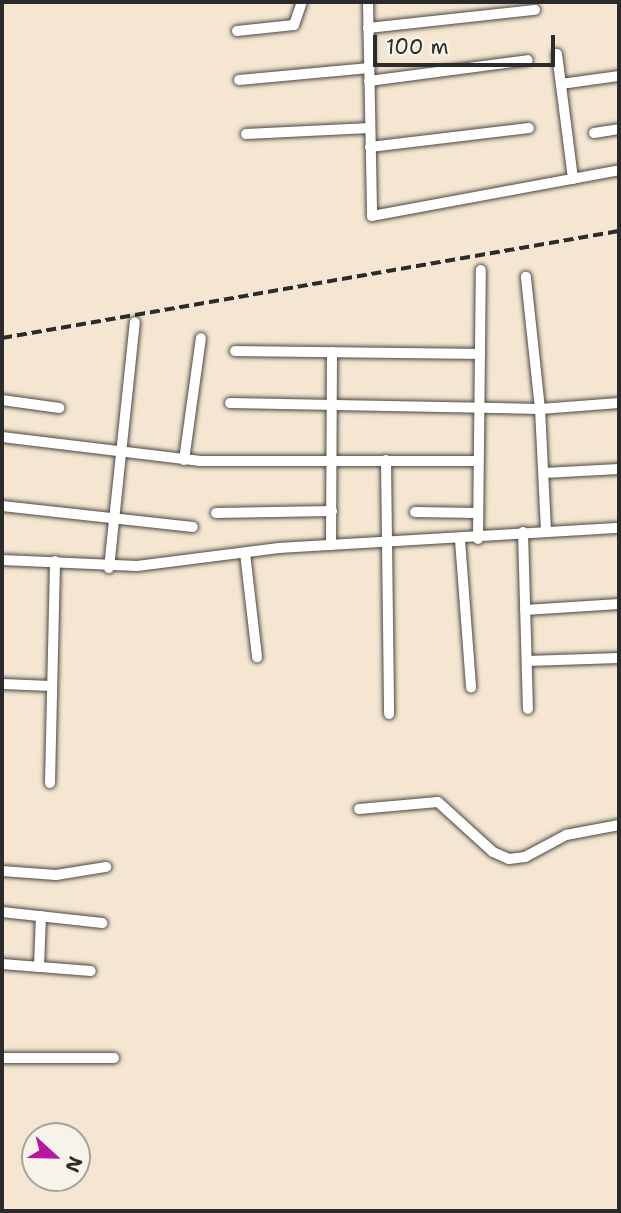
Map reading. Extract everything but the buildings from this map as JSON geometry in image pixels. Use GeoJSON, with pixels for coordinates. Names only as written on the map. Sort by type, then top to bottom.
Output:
{"type":"FeatureCollection","features":[{"type":"Feature","properties":{"kind":"street"},"geometry":{"type":"LineString","coordinates":[[237,31],[295,26],[302,2]]}},
{"type":"Feature","properties":{"kind":"street"},"geometry":{"type":"LineString","coordinates":[[368,2],[372,216],[619,170]]}},
{"type":"Feature","properties":{"kind":"street"},"geometry":{"type":"LineString","coordinates":[[368,28],[535,10]]}},
{"type":"Feature","properties":{"kind":"street"},"geometry":{"type":"LineString","coordinates":[[557,54],[573,179]]}},
{"type":"Feature","properties":{"kind":"street"},"geometry":{"type":"LineString","coordinates":[[369,81],[528,60]]}},
{"type":"Feature","properties":{"kind":"street"},"geometry":{"type":"LineString","coordinates":[[239,80],[369,68]]}},
{"type":"Feature","properties":{"kind":"street"},"geometry":{"type":"LineString","coordinates":[[561,83],[619,76]]}},
{"type":"Feature","properties":{"kind":"street"},"geometry":{"type":"LineString","coordinates":[[246,134],[370,128]]}},
{"type":"Feature","properties":{"kind":"street"},"geometry":{"type":"LineString","coordinates":[[370,147],[529,128]]}},
{"type":"Feature","properties":{"kind":"street"},"geometry":{"type":"LineString","coordinates":[[594,133],[619,129]]}},
{"type":"Feature","properties":{"kind":"street"},"geometry":{"type":"LineString","coordinates":[[478,539],[481,270]]}},
{"type":"Feature","properties":{"kind":"street"},"geometry":{"type":"LineString","coordinates":[[526,277],[540,409],[546,531]]}},
{"type":"Feature","properties":{"kind":"street"},"geometry":{"type":"LineString","coordinates":[[109,568],[135,323]]}},
{"type":"Feature","properties":{"kind":"street"},"geometry":{"type":"LineString","coordinates":[[184,460],[201,338]]}},
{"type":"Feature","properties":{"kind":"street"},"geometry":{"type":"LineString","coordinates":[[235,351],[480,354]]}},
{"type":"Feature","properties":{"kind":"street"},"geometry":{"type":"LineString","coordinates":[[331,545],[332,352]]}},
{"type":"Feature","properties":{"kind":"street"},"geometry":{"type":"LineString","coordinates":[[2,400],[59,408]]}},
{"type":"Feature","properties":{"kind":"street"},"geometry":{"type":"LineString","coordinates":[[230,403],[540,409],[619,403]]}},
{"type":"Feature","properties":{"kind":"street"},"geometry":{"type":"LineString","coordinates":[[2,437],[184,460],[478,461]]}},
{"type":"Feature","properties":{"kind":"street"},"geometry":{"type":"LineString","coordinates":[[386,460],[389,715]]}},
{"type":"Feature","properties":{"kind":"street"},"geometry":{"type":"LineString","coordinates":[[544,473],[619,469]]}},
{"type":"Feature","properties":{"kind":"street"},"geometry":{"type":"LineString","coordinates":[[2,506],[194,527]]}},
{"type":"Feature","properties":{"kind":"street"},"geometry":{"type":"LineString","coordinates":[[216,513],[332,511]]}},
{"type":"Feature","properties":{"kind":"street"},"geometry":{"type":"LineString","coordinates":[[415,512],[478,513]]}},
{"type":"Feature","properties":{"kind":"street"},"geometry":{"type":"LineString","coordinates":[[2,561],[55,561],[109,568],[331,545],[478,539],[523,532],[619,528]]}},
{"type":"Feature","properties":{"kind":"street"},"geometry":{"type":"LineString","coordinates":[[523,532],[528,709]]}},
{"type":"Feature","properties":{"kind":"street"},"geometry":{"type":"LineString","coordinates":[[460,540],[471,688]]}},
{"type":"Feature","properties":{"kind":"street"},"geometry":{"type":"LineString","coordinates":[[245,553],[257,657]]}},
{"type":"Feature","properties":{"kind":"street"},"geometry":{"type":"LineString","coordinates":[[50,783],[55,561]]}},
{"type":"Feature","properties":{"kind":"street"},"geometry":{"type":"LineString","coordinates":[[525,610],[619,604]]}},
{"type":"Feature","properties":{"kind":"street"},"geometry":{"type":"LineString","coordinates":[[527,662],[619,658]]}},
{"type":"Feature","properties":{"kind":"street"},"geometry":{"type":"LineString","coordinates":[[2,684],[52,686]]}},
{"type":"Feature","properties":{"kind":"street"},"geometry":{"type":"LineString","coordinates":[[359,809],[438,802],[493,852],[509,859],[525,857],[566,835],[619,825]]}},
{"type":"Feature","properties":{"kind":"street"},"geometry":{"type":"LineString","coordinates":[[2,871],[57,874],[106,867]]}},
{"type":"Feature","properties":{"kind":"street"},"geometry":{"type":"LineString","coordinates":[[2,912],[102,923]]}},
{"type":"Feature","properties":{"kind":"street"},"geometry":{"type":"LineString","coordinates":[[38,967],[41,916]]}},
{"type":"Feature","properties":{"kind":"street"},"geometry":{"type":"LineString","coordinates":[[2,964],[91,971]]}},
{"type":"Feature","properties":{"kind":"street"},"geometry":{"type":"LineString","coordinates":[[2,1058],[114,1058]]}},
{"type":"Feature","properties":{"kind":"railway"},"geometry":{"type":"LineString","coordinates":[[2,338],[619,231]]}}]}
